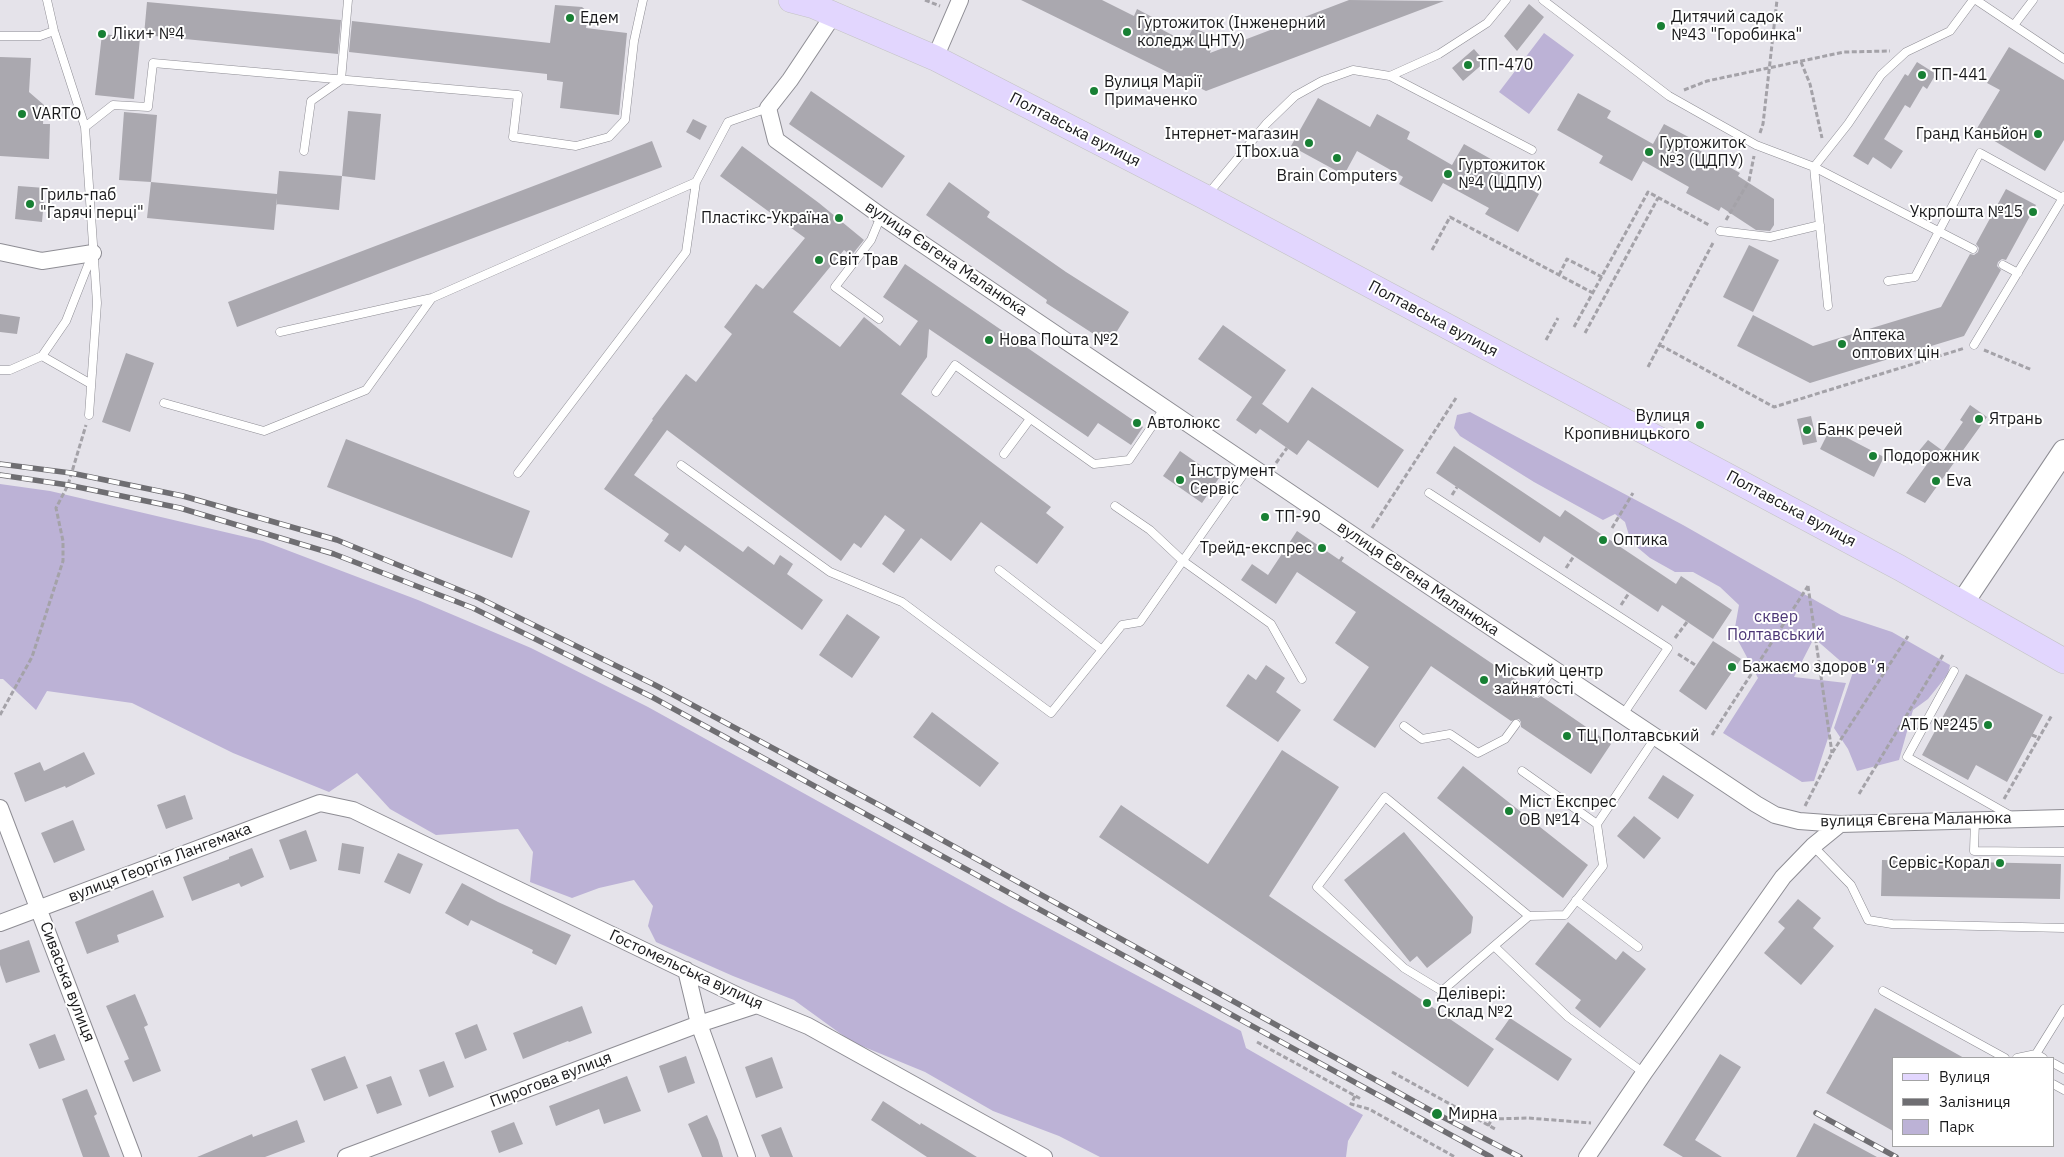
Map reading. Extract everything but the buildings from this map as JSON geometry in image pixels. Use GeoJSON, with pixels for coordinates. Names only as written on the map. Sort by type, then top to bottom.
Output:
{"type":"FeatureCollection","features":[{"type":"Feature","properties":{"kind":"main road","name":"Полтавська вулиця"},"geometry":{"type":"LineString","coordinates":[[814,5],[935,58],[1205,197],[1963,602],[2064,661]]}},
{"type":"Feature","properties":{"kind":"main road"},"geometry":{"type":"LineString","coordinates":[[1963,602],[2064,451]]}},
{"type":"Feature","properties":{"kind":"street"},"geometry":{"type":"LineString","coordinates":[[935,58],[960,0]]}},
{"type":"Feature","properties":{"kind":"street"},"geometry":{"type":"LineString","coordinates":[[768,108],[790,80],[814,5]]}},
{"type":"Feature","properties":{"kind":"street","name":"вулиця Євгена Маланюка"},"geometry":{"type":"LineString","coordinates":[[768,108],[776,140],[881,216],[1622,716],[1775,815],[1799,820],[1840,824],[2064,818]]}},
{"type":"Feature","properties":{"kind":"street"},"geometry":{"type":"LineString","coordinates":[[0,252],[42,261],[93,254]]}},
{"type":"Feature","properties":{"kind":"street","name":"вулиця Георгія Лангемака"},"geometry":{"type":"LineString","coordinates":[[0,923],[320,803]]}},
{"type":"Feature","properties":{"kind":"street","name":"Гостомельська вулиця"},"geometry":{"type":"LineString","coordinates":[[320,803],[353,810],[757,1004],[808,1026],[1044,1157]]}},
{"type":"Feature","properties":{"kind":"street","name":"Сиваська вулиця"},"geometry":{"type":"LineString","coordinates":[[0,808],[133,1157]]}},
{"type":"Feature","properties":{"kind":"street"},"geometry":{"type":"LineString","coordinates":[[1588,1157],[1644,1073],[1783,877],[1813,846],[1840,824]]}},
{"type":"Feature","properties":{"kind":"street"},"geometry":{"type":"LineString","coordinates":[[686,970],[700,1024],[747,1157]]}},
{"type":"Feature","properties":{"kind":"street","name":"Пирогова вулиця"},"geometry":{"type":"LineString","coordinates":[[346,1157],[757,1004]]}},
{"type":"Feature","properties":{"kind":"lane"},"geometry":{"type":"LineString","coordinates":[[47,0],[54,31],[85,127],[96,304],[89,415]]}},
{"type":"Feature","properties":{"kind":"lane"},"geometry":{"type":"LineString","coordinates":[[304,151],[311,101],[340,80],[348,0]]}},
{"type":"Feature","properties":{"kind":"lane"},"geometry":{"type":"LineString","coordinates":[[85,127],[113,105],[148,107],[153,63],[518,96],[513,137],[576,146],[609,137],[625,120],[634,41],[643,0]]}},
{"type":"Feature","properties":{"kind":"lane"},"geometry":{"type":"LineString","coordinates":[[1390,76],[1439,54],[1487,23],[1506,0]]}},
{"type":"Feature","properties":{"kind":"lane"},"geometry":{"type":"LineString","coordinates":[[1543,0],[1669,96],[1756,145],[1814,167],[1973,249]]}},
{"type":"Feature","properties":{"kind":"lane"},"geometry":{"type":"LineString","coordinates":[[1828,306],[1814,167],[1848,124],[1881,75],[1906,52],[1950,31],[1975,0],[2064,58]]}},
{"type":"Feature","properties":{"kind":"lane"},"geometry":{"type":"LineString","coordinates":[[2014,25],[2033,0]]}},
{"type":"Feature","properties":{"kind":"lane"},"geometry":{"type":"LineString","coordinates":[[0,36],[40,36],[54,31]]}},
{"type":"Feature","properties":{"kind":"lane"},"geometry":{"type":"LineString","coordinates":[[1205,197],[1266,124],[1295,96],[1322,81],[1353,70],[1390,76],[1532,150]]}},
{"type":"Feature","properties":{"kind":"lane"},"geometry":{"type":"LineString","coordinates":[[518,473],[686,252],[696,182],[728,122],[768,108]]}},
{"type":"Feature","properties":{"kind":"lane"},"geometry":{"type":"LineString","coordinates":[[1888,281],[1915,277],[1980,153],[2063,197],[1974,345]]}},
{"type":"Feature","properties":{"kind":"lane"},"geometry":{"type":"LineString","coordinates":[[280,332],[432,298],[696,182]]}},
{"type":"Feature","properties":{"kind":"lane"},"geometry":{"type":"LineString","coordinates":[[879,319],[835,287],[871,240],[881,216]]}},
{"type":"Feature","properties":{"kind":"lane"},"geometry":{"type":"LineString","coordinates":[[1720,231],[1770,237],[1820,225]]}},
{"type":"Feature","properties":{"kind":"lane"},"geometry":{"type":"LineString","coordinates":[[0,370],[10,370],[42,356],[66,321],[93,254]]}},
{"type":"Feature","properties":{"kind":"lane"},"geometry":{"type":"LineString","coordinates":[[2003,265],[2018,272]]}},
{"type":"Feature","properties":{"kind":"lane"},"geometry":{"type":"LineString","coordinates":[[164,403],[264,431],[366,390],[432,298]]}},
{"type":"Feature","properties":{"kind":"lane"},"geometry":{"type":"LineString","coordinates":[[42,356],[91,384]]}},
{"type":"Feature","properties":{"kind":"lane"},"geometry":{"type":"LineString","coordinates":[[936,392],[955,365],[1094,464],[1129,460],[1165,407]]}},
{"type":"Feature","properties":{"kind":"lane"},"geometry":{"type":"LineString","coordinates":[[1004,454],[1030,419]]}},
{"type":"Feature","properties":{"kind":"lane"},"geometry":{"type":"LineString","coordinates":[[680,465],[830,572],[902,602],[1051,713],[1122,625],[1140,622],[1250,465]]}},
{"type":"Feature","properties":{"kind":"lane"},"geometry":{"type":"LineString","coordinates":[[1429,493],[1668,648],[1622,716]]}},
{"type":"Feature","properties":{"kind":"lane"},"geometry":{"type":"LineString","coordinates":[[1115,506],[1150,530],[1183,560],[1271,624],[1302,678]]}},
{"type":"Feature","properties":{"kind":"lane"},"geometry":{"type":"LineString","coordinates":[[999,570],[1102,650]]}},
{"type":"Feature","properties":{"kind":"lane"},"geometry":{"type":"LineString","coordinates":[[1536,693],[1553,669]]}},
{"type":"Feature","properties":{"kind":"lane"},"geometry":{"type":"LineString","coordinates":[[1954,671],[1907,757],[2015,819]]}},
{"type":"Feature","properties":{"kind":"lane"},"geometry":{"type":"LineString","coordinates":[[1404,726],[1422,739],[1450,734],[1478,753],[1505,739],[1516,724]]}},
{"type":"Feature","properties":{"kind":"lane"},"geometry":{"type":"LineString","coordinates":[[1529,916],[1385,797],[1318,887],[1404,968],[1442,991],[1529,916],[1565,915],[1603,866],[1597,824],[1655,738]]}},
{"type":"Feature","properties":{"kind":"lane"},"geometry":{"type":"LineString","coordinates":[[1522,771],[1597,824]]}},
{"type":"Feature","properties":{"kind":"lane"},"geometry":{"type":"LineString","coordinates":[[1975,819],[1974,851],[2064,852]]}},
{"type":"Feature","properties":{"kind":"lane"},"geometry":{"type":"LineString","coordinates":[[1813,846],[1851,885],[1868,920],[1892,924],[2064,928]]}},
{"type":"Feature","properties":{"kind":"lane"},"geometry":{"type":"LineString","coordinates":[[1576,900],[1638,947]]}},
{"type":"Feature","properties":{"kind":"lane"},"geometry":{"type":"LineString","coordinates":[[1494,946],[1568,1017],[1644,1073]]}},
{"type":"Feature","properties":{"kind":"lane"},"geometry":{"type":"LineString","coordinates":[[1883,991],[2003,1057]]}},
{"type":"Feature","properties":{"kind":"lane"},"geometry":{"type":"LineString","coordinates":[[2040,1056],[2064,1009]]}},
{"type":"Feature","properties":{"kind":"path"},"geometry":{"type":"LineString","coordinates":[[1648,367],[1720,231],[1749,181],[1756,145],[1763,124],[1777,0]]}},
{"type":"Feature","properties":{"kind":"path"},"geometry":{"type":"LineString","coordinates":[[1669,96],[1707,81],[1844,52],[1906,52]]}},
{"type":"Feature","properties":{"kind":"path"},"geometry":{"type":"LineString","coordinates":[[1801,62],[1818,111],[1824,154]]}},
{"type":"Feature","properties":{"kind":"path"},"geometry":{"type":"LineString","coordinates":[[1574,327],[1648,192],[1720,231]]}},
{"type":"Feature","properties":{"kind":"path"},"geometry":{"type":"LineString","coordinates":[[1585,333],[1658,198]]}},
{"type":"Feature","properties":{"kind":"path"},"geometry":{"type":"LineString","coordinates":[[1432,250],[1450,217],[1593,293]]}},
{"type":"Feature","properties":{"kind":"path"},"geometry":{"type":"LineString","coordinates":[[1559,275],[1567,259],[1602,277]]}},
{"type":"Feature","properties":{"kind":"path"},"geometry":{"type":"LineString","coordinates":[[1546,340],[1558,318]]}},
{"type":"Feature","properties":{"kind":"path"},"geometry":{"type":"LineString","coordinates":[[1660,345],[1774,407],[1974,345],[2032,370]]}},
{"type":"Feature","properties":{"kind":"path"},"geometry":{"type":"LineString","coordinates":[[1372,528],[1456,398]]}},
{"type":"Feature","properties":{"kind":"path"},"geometry":{"type":"LineString","coordinates":[[0,715],[32,657],[63,561],[63,541],[56,508],[68,485],[89,415]]}},
{"type":"Feature","properties":{"kind":"path"},"geometry":{"type":"LineString","coordinates":[[1276,464],[1287,448]]}},
{"type":"Feature","properties":{"kind":"path"},"geometry":{"type":"LineString","coordinates":[[1612,528],[1633,493]]}},
{"type":"Feature","properties":{"kind":"path"},"geometry":{"type":"LineString","coordinates":[[1340,561],[1344,555]]}},
{"type":"Feature","properties":{"kind":"path"},"geometry":{"type":"LineString","coordinates":[[1712,735],[1808,586],[1832,753]]}},
{"type":"Feature","properties":{"kind":"path"},"geometry":{"type":"LineString","coordinates":[[1799,820],[1832,753],[1908,636]]}},
{"type":"Feature","properties":{"kind":"path"},"geometry":{"type":"LineString","coordinates":[[1859,794],[1943,655]]}},
{"type":"Feature","properties":{"kind":"path"},"geometry":{"type":"LineString","coordinates":[[2004,800],[2052,715]]}},
{"type":"Feature","properties":{"kind":"path"},"geometry":{"type":"LineString","coordinates":[[2032,735],[2039,738]]}},
{"type":"Feature","properties":{"kind":"path"},"geometry":{"type":"LineString","coordinates":[[1257,1042],[1361,1099]]}},
{"type":"Feature","properties":{"kind":"path"},"geometry":{"type":"LineString","coordinates":[[1392,1072],[1497,1130]]}},
{"type":"Feature","properties":{"kind":"path"},"geometry":{"type":"LineString","coordinates":[[1355,1096],[1351,1104],[1369,1109],[1455,1157]]}},
{"type":"Feature","properties":{"kind":"path"},"geometry":{"type":"LineString","coordinates":[[1488,1126],[1492,1119],[1528,1118],[1584,1121],[1608,1127]]}},
{"type":"Feature","properties":{"kind":"green space"},"geometry":{"type":"Polygon","coordinates":[[[1544,33],[1574,55],[1529,114],[1499,92],[1544,33]]]}},
{"type":"Feature","properties":{"kind":"green space","name":"сквер Полтавський"},"geometry":{"type":"Polygon","coordinates":[[[1470,412],[1683,525],[1841,615],[1892,632],[1950,665],[1948,674],[1928,699],[1913,710],[1899,760],[1857,771],[1848,749],[1834,728],[1853,672],[1814,638],[1794,677],[1846,683],[1814,781],[1802,782],[1723,733],[1758,678],[1734,633],[1739,605],[1720,587],[1693,572],[1675,572],[1650,558],[1631,542],[1625,522],[1615,514],[1603,520],[1534,482],[1460,436],[1454,428],[1457,415],[1470,412]]]}},
{"type":"Feature","properties":{"kind":"green space"},"geometry":{"type":"Polygon","coordinates":[[[0,484],[50,491],[263,541],[418,600],[531,648],[648,707],[1009,907],[1241,1031],[1246,1048],[1363,1115],[1348,1141],[1346,1157],[1100,1157],[1059,1136],[993,1111],[925,1072],[852,1042],[794,1000],[733,976],[656,942],[648,926],[653,906],[634,880],[599,888],[572,898],[530,882],[533,852],[518,829],[436,835],[390,809],[357,773],[329,792],[233,753],[132,703],[47,691],[36,710],[3,679],[0,679],[0,484]]]}},
{"type":"Feature","properties":{"kind":"railway"},"geometry":{"type":"LineString","coordinates":[[0,464],[71,473],[183,496],[337,540],[479,598],[655,685],[879,805],[1437,1114],[1520,1157]]}},
{"type":"Feature","properties":{"kind":"railway"},"geometry":{"type":"LineString","coordinates":[[0,475],[68,485],[180,508],[334,554],[473,608],[652,697],[1491,1157]]}},
{"type":"Feature","properties":{"kind":"railway"},"geometry":{"type":"LineString","coordinates":[[1816,1113],[1896,1157]]}},
{"type":"Feature","properties":{"kind":"place","name":"Едем"},"geometry":{"type":"Point","coordinates":[570,18]}},
{"type":"Feature","properties":{"kind":"place","name":"Дитячий садок №43 \"Горобинка\""},"geometry":{"type":"Point","coordinates":[1661,26]}},
{"type":"Feature","properties":{"kind":"place","name":"Гуртожиток (Інженерний коледж ЦНТУ)"},"geometry":{"type":"Point","coordinates":[1127,32]}},
{"type":"Feature","properties":{"kind":"place","name":"Ліки+ №4"},"geometry":{"type":"Point","coordinates":[102,34]}},
{"type":"Feature","properties":{"kind":"place","name":"ТП-470"},"geometry":{"type":"Point","coordinates":[1468,65]}},
{"type":"Feature","properties":{"kind":"place","name":"ТП-441"},"geometry":{"type":"Point","coordinates":[1922,75]}},
{"type":"Feature","properties":{"kind":"place","name":"Вулиця Марії Примаченко"},"geometry":{"type":"Point","coordinates":[1094,91]}},
{"type":"Feature","properties":{"kind":"place","name":"VARTO"},"geometry":{"type":"Point","coordinates":[22,114]}},
{"type":"Feature","properties":{"kind":"place","name":"Гранд Каньйон"},"geometry":{"type":"Point","coordinates":[2038,134]}},
{"type":"Feature","properties":{"kind":"place","name":"Інтернет-магазин ITbox.ua"},"geometry":{"type":"Point","coordinates":[1309,143]}},
{"type":"Feature","properties":{"kind":"place","name":"Гуртожиток №3 (ЦДПУ)"},"geometry":{"type":"Point","coordinates":[1649,152]}},
{"type":"Feature","properties":{"kind":"place","name":"Brain Computers"},"geometry":{"type":"Point","coordinates":[1337,158]}},
{"type":"Feature","properties":{"kind":"place","name":"Гуртожиток №4 (ЦДПУ)"},"geometry":{"type":"Point","coordinates":[1448,174]}},
{"type":"Feature","properties":{"kind":"place","name":"Гриль-паб \"Гарячі перці\""},"geometry":{"type":"Point","coordinates":[30,204]}},
{"type":"Feature","properties":{"kind":"place","name":"Укрпошта №15"},"geometry":{"type":"Point","coordinates":[2033,212]}},
{"type":"Feature","properties":{"kind":"place","name":"Пластікс-Україна"},"geometry":{"type":"Point","coordinates":[839,218]}},
{"type":"Feature","properties":{"kind":"place","name":"Світ Трав"},"geometry":{"type":"Point","coordinates":[819,260]}},
{"type":"Feature","properties":{"kind":"place","name":"Нова Пошта №2"},"geometry":{"type":"Point","coordinates":[989,340]}},
{"type":"Feature","properties":{"kind":"place","name":"Аптека оптових цін"},"geometry":{"type":"Point","coordinates":[1842,344]}},
{"type":"Feature","properties":{"kind":"place","name":"Ятрань"},"geometry":{"type":"Point","coordinates":[1979,419]}},
{"type":"Feature","properties":{"kind":"place","name":"Автолюкс"},"geometry":{"type":"Point","coordinates":[1137,423]}},
{"type":"Feature","properties":{"kind":"place","name":"Вулиця Кропивницького"},"geometry":{"type":"Point","coordinates":[1700,425]}},
{"type":"Feature","properties":{"kind":"place","name":"Банк речей"},"geometry":{"type":"Point","coordinates":[1807,430]}},
{"type":"Feature","properties":{"kind":"place","name":"Подорожник"},"geometry":{"type":"Point","coordinates":[1873,456]}},
{"type":"Feature","properties":{"kind":"place","name":"Інструмент Сервіс"},"geometry":{"type":"Point","coordinates":[1180,480]}},
{"type":"Feature","properties":{"kind":"place","name":"Eva"},"geometry":{"type":"Point","coordinates":[1936,481]}},
{"type":"Feature","properties":{"kind":"place","name":"ТП-90"},"geometry":{"type":"Point","coordinates":[1265,517]}},
{"type":"Feature","properties":{"kind":"place","name":"Оптика"},"geometry":{"type":"Point","coordinates":[1603,540]}},
{"type":"Feature","properties":{"kind":"place","name":"Трейд-експрес"},"geometry":{"type":"Point","coordinates":[1322,548]}},
{"type":"Feature","properties":{"kind":"place","name":"Бажаємо здоровʼя"},"geometry":{"type":"Point","coordinates":[1732,667]}},
{"type":"Feature","properties":{"kind":"place","name":"Міський центр зайнятості"},"geometry":{"type":"Point","coordinates":[1484,680]}},
{"type":"Feature","properties":{"kind":"place","name":"АТБ №245"},"geometry":{"type":"Point","coordinates":[1988,725]}},
{"type":"Feature","properties":{"kind":"place","name":"ТЦ Полтавський"},"geometry":{"type":"Point","coordinates":[1567,736]}},
{"type":"Feature","properties":{"kind":"place","name":"Міст Експрес ОВ №14"},"geometry":{"type":"Point","coordinates":[1509,811]}},
{"type":"Feature","properties":{"kind":"place","name":"Сервіс-Корал"},"geometry":{"type":"Point","coordinates":[2000,863]}},
{"type":"Feature","properties":{"kind":"place","name":"Делівері: Склад №2"},"geometry":{"type":"Point","coordinates":[1427,1003]}},
{"type":"Feature","properties":{"kind":"place","name":"Мирна"},"geometry":{"type":"Point","coordinates":[1437,1114]}}]}
